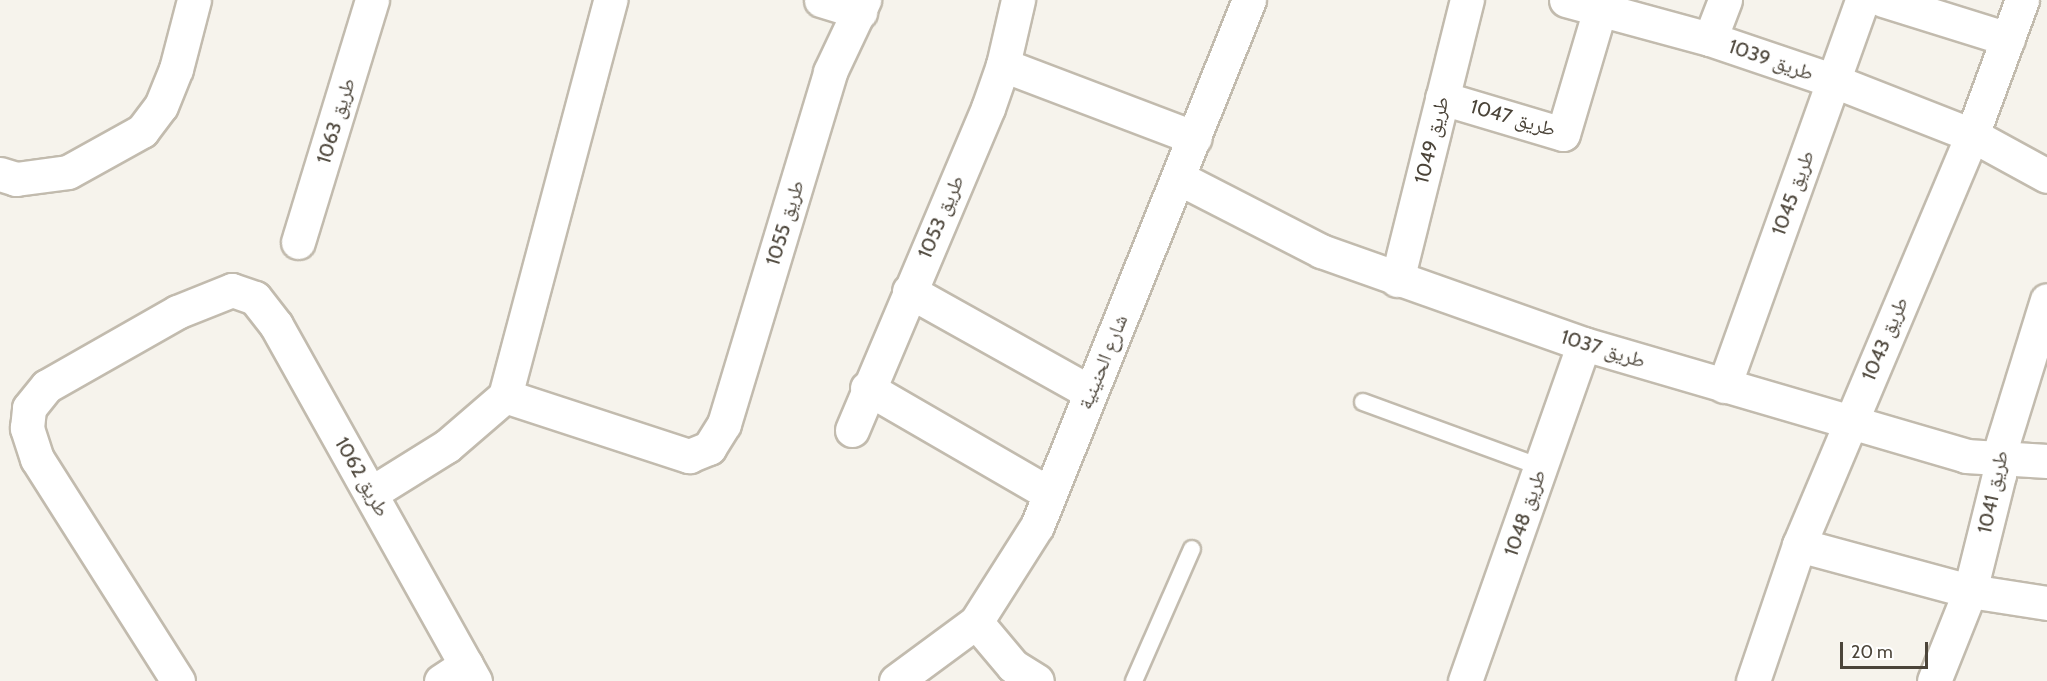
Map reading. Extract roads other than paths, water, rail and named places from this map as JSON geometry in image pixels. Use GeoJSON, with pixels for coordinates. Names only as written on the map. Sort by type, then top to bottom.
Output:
{"type":"FeatureCollection","features":[{"type":"Feature","properties":{"kind":"street"},"geometry":{"type":"LineString","coordinates":[[0,174],[16,178],[68,172],[142,131],[161,106],[177,69],[194,0]]}},
{"type":"Feature","properties":{"kind":"street","name":"طريق 1063"},"geometry":{"type":"LineString","coordinates":[[298,242],[372,0]]}},
{"type":"Feature","properties":{"kind":"street"},"geometry":{"type":"LineString","coordinates":[[372,492],[454,440],[505,396],[610,0]]}},
{"type":"Feature","properties":{"kind":"street"},"geometry":{"type":"LineString","coordinates":[[821,0],[862,6]]}},
{"type":"Feature","properties":{"kind":"street","name":"طريق 1053"},"geometry":{"type":"LineString","coordinates":[[852,430],[867,388],[1003,65],[1018,0]]}},
{"type":"Feature","properties":{"kind":"street","name":"شارع الحنينية"},"geometry":{"type":"LineString","coordinates":[[896,681],[976,622],[1037,526],[1250,0]]}},
{"type":"Feature","properties":{"kind":"street","name":"طريق 1049"},"geometry":{"type":"LineString","coordinates":[[1397,280],[1467,0]]}},
{"type":"Feature","properties":{"kind":"street","name":"طريق 1039"},"geometry":{"type":"LineString","coordinates":[[1568,0],[1710,39],[1834,81],[1972,135]]}},
{"type":"Feature","properties":{"kind":"street"},"geometry":{"type":"LineString","coordinates":[[1710,39],[1725,0]]}},
{"type":"Feature","properties":{"kind":"street","name":"طريق 1045"},"geometry":{"type":"LineString","coordinates":[[1724,386],[1862,0]]}},
{"type":"Feature","properties":{"kind":"street"},"geometry":{"type":"LineString","coordinates":[[1882,0],[2008,39]]}},
{"type":"Feature","properties":{"kind":"street","name":"طريق 1043"},"geometry":{"type":"LineString","coordinates":[[1753,681],[1799,545],[1972,135],[2022,0]]}},
{"type":"Feature","properties":{"kind":"street","name":"طريق 1055"},"geometry":{"type":"LineString","coordinates":[[505,396],[689,456],[709,448],[724,424],[830,72],[862,6]]}},
{"type":"Feature","properties":{"kind":"street","name":"طريق 1047"},"geometry":{"type":"LineString","coordinates":[[1442,98],[1563,134],[1600,9]]}},
{"type":"Feature","properties":{"kind":"street"},"geometry":{"type":"LineString","coordinates":[[1003,65],[1195,138]]}},
{"type":"Feature","properties":{"kind":"street"},"geometry":{"type":"LineString","coordinates":[[1972,135],[2047,176]]}},
{"type":"Feature","properties":{"kind":"street","name":"طريق 1037"},"geometry":{"type":"LineString","coordinates":[[1179,178],[1321,251],[1397,280],[1584,344],[1849,424],[1966,456],[2047,461]]}},
{"type":"Feature","properties":{"kind":"street","name":"طريق 1062"},"geometry":{"type":"LineString","coordinates":[[178,681],[37,459],[27,428],[28,408],[47,386],[177,312],[232,290],[255,298],[276,325],[372,492],[460,676]]}},
{"type":"Feature","properties":{"kind":"street"},"geometry":{"type":"LineString","coordinates":[[909,291],[1090,392]]}},
{"type":"Feature","properties":{"kind":"street","name":"طريق 1041"},"geometry":{"type":"LineString","coordinates":[[1934,681],[1970,591],[1999,475],[1998,458],[2047,300]]}},
{"type":"Feature","properties":{"kind":"street","name":"طريق 1048"},"geometry":{"type":"LineString","coordinates":[[1465,681],[1584,344]]}},
{"type":"Feature","properties":{"kind":"street"},"geometry":{"type":"LineString","coordinates":[[867,388],[1050,494]]}},
{"type":"Feature","properties":{"kind":"street"},"geometry":{"type":"LineString","coordinates":[[1799,545],[1970,591],[2047,603]]}},
{"type":"Feature","properties":{"kind":"street"},"geometry":{"type":"LineString","coordinates":[[976,622],[1028,679]]}},
{"type":"Feature","properties":{"kind":"lane"},"geometry":{"type":"LineString","coordinates":[[1362,402],[1541,467]]}},
{"type":"Feature","properties":{"kind":"lane"},"geometry":{"type":"LineString","coordinates":[[1134,681],[1192,549]]}}]}
